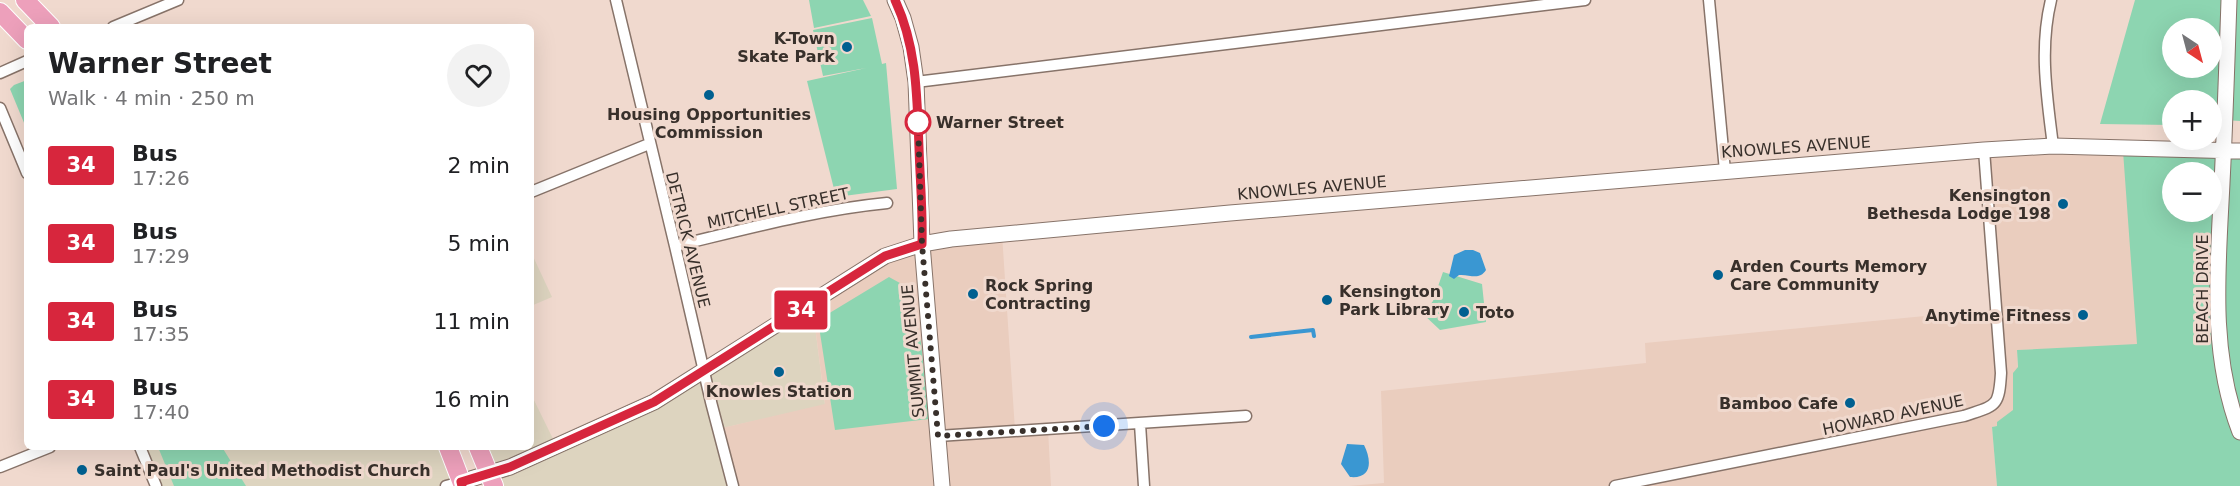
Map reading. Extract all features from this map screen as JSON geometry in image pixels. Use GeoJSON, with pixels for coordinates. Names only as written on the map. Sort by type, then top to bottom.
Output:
{"type":"FeatureCollection","features":[{"type":"Feature","properties":{"kind":"main road"},"geometry":{"type":"LineString","coordinates":[[25,0],[48,24]]}},
{"type":"Feature","properties":{"kind":"main road","name":"SUMMIT AVENUE"},"geometry":{"type":"LineString","coordinates":[[895,0],[911,47],[916,82],[922,244],[942,486]]}},
{"type":"Feature","properties":{"kind":"main road","name":"BEACH DRIVE"},"geometry":{"type":"LineString","coordinates":[[2229,0],[2217,317],[2224,381],[2240,432]]}},
{"type":"Feature","properties":{"kind":"main road"},"geometry":{"type":"LineString","coordinates":[[0,12],[24,37]]}},
{"type":"Feature","properties":{"kind":"main road","name":"KNOWLES AVENUE"},"geometry":{"type":"LineString","coordinates":[[457,485],[491,480],[516,464],[654,402],[885,256],[922,244],[951,239],[1132,221],[1984,150],[2053,146],[2240,151]]}},
{"type":"Feature","properties":{"kind":"main road"},"geometry":{"type":"LineString","coordinates":[[449,450],[457,485]]}},
{"type":"Feature","properties":{"kind":"main road"},"geometry":{"type":"LineString","coordinates":[[479,450],[491,480]]}},
{"type":"Feature","properties":{"kind":"street"},"geometry":{"type":"LineString","coordinates":[[120,24],[178,0]]}},
{"type":"Feature","properties":{"kind":"street","name":"DETRICK AVENUE"},"geometry":{"type":"LineString","coordinates":[[616,0],[711,402],[734,486]]}},
{"type":"Feature","properties":{"kind":"street"},"geometry":{"type":"LineString","coordinates":[[916,82],[1585,0]]}},
{"type":"Feature","properties":{"kind":"street"},"geometry":{"type":"LineString","coordinates":[[1709,0],[1725,171]]}},
{"type":"Feature","properties":{"kind":"street"},"geometry":{"type":"LineString","coordinates":[[2051,0],[2043,44],[2053,146]]}},
{"type":"Feature","properties":{"kind":"street"},"geometry":{"type":"LineString","coordinates":[[0,73],[24,62]]}},
{"type":"Feature","properties":{"kind":"street"},"geometry":{"type":"LineString","coordinates":[[0,108],[24,166]]}},
{"type":"Feature","properties":{"kind":"street"},"geometry":{"type":"LineString","coordinates":[[534,191],[649,144]]}},
{"type":"Feature","properties":{"kind":"street","name":"HOWARD AVENUE"},"geometry":{"type":"LineString","coordinates":[[1615,486],[1964,416],[1993,406],[2000,397],[2001,373],[1984,150]]}},
{"type":"Feature","properties":{"kind":"street","name":"MITCHELL STREET"},"geometry":{"type":"LineString","coordinates":[[675,246],[789,218],[846,207],[888,203]]}},
{"type":"Feature","properties":{"kind":"street"},"geometry":{"type":"LineString","coordinates":[[938,436],[1246,416]]}},
{"type":"Feature","properties":{"kind":"street"},"geometry":{"type":"LineString","coordinates":[[1140,424],[1143,486]]}},
{"type":"Feature","properties":{"kind":"street"},"geometry":{"type":"LineString","coordinates":[[0,467],[42,450]]}},
{"type":"Feature","properties":{"kind":"street"},"geometry":{"type":"LineString","coordinates":[[141,450],[156,486]]}},
{"type":"Feature","properties":{"kind":"shaded area"},"geometry":{"type":"Polygon","coordinates":[[[2133,147],[2137,345],[2017,350],[2020,422],[1992,427],[1997,486],[1349,486],[1384,483],[1381,391],[1646,363],[1645,343],[1997,309],[1984,150],[2133,147]]]}},
{"type":"Feature","properties":{"kind":"shaded area"},"geometry":{"type":"Polygon","coordinates":[[[1002,234],[1015,430],[1048,429],[1051,486],[733,486],[718,429],[825,404],[815,326],[804,308],[885,256],[1002,234]]]}},
{"type":"Feature","properties":{"kind":"shaded area"},"geometry":{"type":"Polygon","coordinates":[[[534,258],[552,297],[534,305],[534,258]]]}},
{"type":"Feature","properties":{"kind":"shaded area"},"geometry":{"type":"Polygon","coordinates":[[[804,308],[815,326],[825,405],[718,429],[733,486],[494,486],[479,450],[534,450],[534,400],[556,445],[654,402],[804,308]]]}},
{"type":"Feature","properties":{"kind":"shaded area"},"geometry":{"type":"Polygon","coordinates":[[[141,450],[449,450],[463,486],[156,486],[141,450]]]}},
{"type":"Feature","properties":{"kind":"green space"},"geometry":{"type":"Polygon","coordinates":[[[809,0],[863,0],[871,16],[814,28],[809,0]]]}},
{"type":"Feature","properties":{"kind":"green space"},"geometry":{"type":"Polygon","coordinates":[[[2135,0],[2240,0],[2240,121],[2222,120],[2222,90],[2162,90],[2162,125],[2100,124],[2135,0]]]}},
{"type":"Feature","properties":{"kind":"green space"},"geometry":{"type":"Polygon","coordinates":[[[872,18],[882,64],[886,63],[897,189],[836,197],[807,81],[866,68],[823,76],[813,30],[872,18]]]}},
{"type":"Feature","properties":{"kind":"green space"},"geometry":{"type":"Polygon","coordinates":[[[24,81],[24,123],[10,89],[24,81]]]}},
{"type":"Feature","properties":{"kind":"green space"},"geometry":{"type":"Polygon","coordinates":[[[2123,151],[2240,158],[2240,486],[1997,486],[1992,427],[1997,426],[1997,422],[2013,410],[2013,373],[2018,367],[2017,350],[2137,344],[2123,151]]]}},
{"type":"Feature","properties":{"kind":"green space"},"geometry":{"type":"Polygon","coordinates":[[[1443,272],[1482,284],[1486,322],[1440,330],[1423,314],[1433,301],[1443,272]]]}},
{"type":"Feature","properties":{"kind":"green space"},"geometry":{"type":"Polygon","coordinates":[[[889,277],[909,288],[921,343],[929,419],[835,430],[818,320],[889,277]]]}},
{"type":"Feature","properties":{"kind":"green space"},"geometry":{"type":"Polygon","coordinates":[[[159,450],[224,450],[246,486],[174,486],[159,450]]]}},
{"type":"Feature","properties":{"kind":"water"},"geometry":{"type":"Polygon","coordinates":[[[1465,250],[1480,253],[1486,270],[1477,276],[1459,275],[1454,279],[1449,276],[1454,255],[1465,250]]]}},
{"type":"Feature","properties":{"kind":"water"},"geometry":{"type":"Polygon","coordinates":[[[1347,444],[1364,445],[1369,463],[1363,475],[1350,477],[1341,464],[1347,444]]]}},
{"type":"Feature","properties":{"kind":"waterway"},"geometry":{"type":"LineString","coordinates":[[1251,337],[1313,330],[1314,336]]}},
{"type":"Feature","properties":{"kind":"bus line","name":"34"},"geometry":{"type":"LineString","coordinates":[[462,486],[461,482],[510,467],[654,402],[885,256],[922,244],[923,218],[916,82],[911,47],[895,0]]}},
{"type":"Feature","properties":{"kind":"place","name":"K-Town Skate Park"},"geometry":{"type":"Point","coordinates":[847,47]}},
{"type":"Feature","properties":{"kind":"place","name":"Housing Opportunities Commission"},"geometry":{"type":"Point","coordinates":[709,95]}},
{"type":"Feature","properties":{"kind":"place","name":"Warner Street"},"geometry":{"type":"Point","coordinates":[918,122]}},
{"type":"Feature","properties":{"kind":"place","name":"Kensington Bethesda Lodge 198"},"geometry":{"type":"Point","coordinates":[2063,204]}},
{"type":"Feature","properties":{"kind":"place","name":"Arden Courts Memory Care Community"},"geometry":{"type":"Point","coordinates":[1718,275]}},
{"type":"Feature","properties":{"kind":"place","name":"Rock Spring Contracting"},"geometry":{"type":"Point","coordinates":[973,294]}},
{"type":"Feature","properties":{"kind":"place","name":"Kensington Park Library"},"geometry":{"type":"Point","coordinates":[1327,300]}},
{"type":"Feature","properties":{"kind":"place","name":"Toto"},"geometry":{"type":"Point","coordinates":[1464,312]}},
{"type":"Feature","properties":{"kind":"place","name":"Anytime Fitness"},"geometry":{"type":"Point","coordinates":[2083,315]}},
{"type":"Feature","properties":{"kind":"place","name":"Knowles Station"},"geometry":{"type":"Point","coordinates":[779,372]}},
{"type":"Feature","properties":{"kind":"place","name":"Bamboo Cafe"},"geometry":{"type":"Point","coordinates":[1850,403]}},
{"type":"Feature","properties":{"kind":"place","name":"Saint Paul's United Methodist Church"},"geometry":{"type":"Point","coordinates":[82,470]}},
{"type":"Feature","properties":{"kind":"route"},"geometry":{"type":"LineString","coordinates":[[918,122],[923,218],[922,244],[938,436],[1104,426]]}}]}
